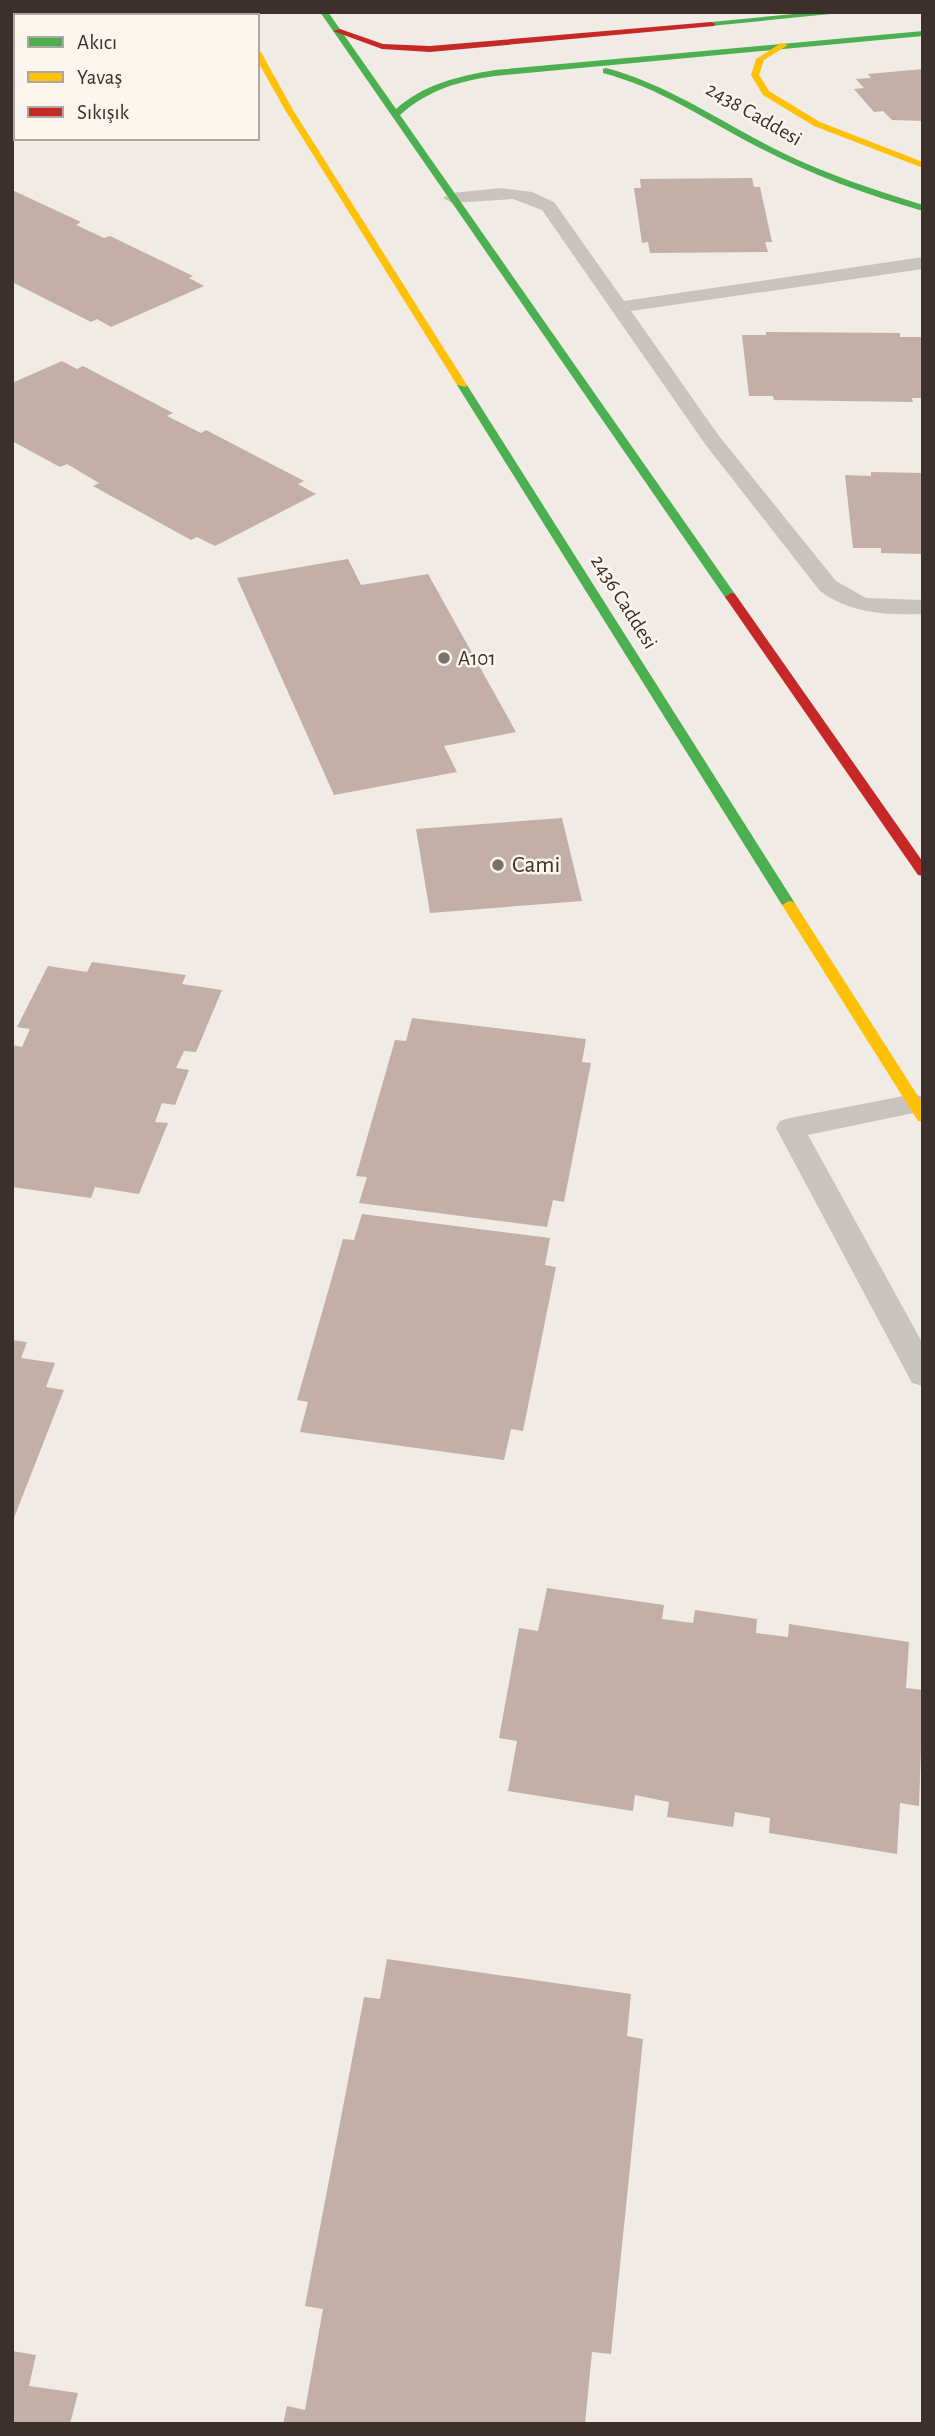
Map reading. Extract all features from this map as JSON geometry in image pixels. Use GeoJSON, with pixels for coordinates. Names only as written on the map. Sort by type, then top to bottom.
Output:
{"type":"FeatureCollection","features":[{"type":"Feature","properties":{"kind":"street"},"geometry":{"type":"LineString","coordinates":[[324,12],[923,872]]}},
{"type":"Feature","properties":{"kind":"street"},"geometry":{"type":"LineString","coordinates":[[337,31],[373,44],[430,49],[846,12]]}},
{"type":"Feature","properties":{"kind":"street"},"geometry":{"type":"LineString","coordinates":[[394,116],[406,101],[440,85],[473,76],[562,65],[923,33]]}},
{"type":"Feature","properties":{"kind":"street","name":"2438 Caddesi"},"geometry":{"type":"LineString","coordinates":[[783,45],[760,60],[755,75],[765,93],[817,124],[923,165]]}},
{"type":"Feature","properties":{"kind":"street","name":"2436 Caddesi"},"geometry":{"type":"LineString","coordinates":[[259,56],[289,110],[919,1111]]}},
{"type":"Feature","properties":{"kind":"street","name":"2438 Caddesi"},"geometry":{"type":"LineString","coordinates":[[562,65],[616,73],[652,82],[703,109],[757,143],[806,167],[923,208]]}},
{"type":"Feature","properties":{"kind":"street"},"geometry":{"type":"LineString","coordinates":[[268,103],[289,110]]}},
{"type":"Feature","properties":{"kind":"lane"},"geometry":{"type":"LineString","coordinates":[[452,198],[503,193],[539,200],[548,206],[712,440],[828,586],[846,600],[859,604],[878,608],[923,607]]}},
{"type":"Feature","properties":{"kind":"lane"},"geometry":{"type":"LineString","coordinates":[[619,307],[923,263]]}},
{"type":"Feature","properties":{"kind":"lane"},"geometry":{"type":"LineString","coordinates":[[919,1111],[790,1128],[923,1374]]}},
{"type":"Feature","properties":{"kind":"building"},"geometry":{"type":"Polygon","coordinates":[[[923,69],[923,121],[892,120],[883,111],[874,112],[854,89],[864,88],[856,79],[871,78],[868,74],[923,69]]]}},
{"type":"Feature","properties":{"kind":"building"},"geometry":{"type":"Polygon","coordinates":[[[752,178],[754,187],[760,187],[772,242],[765,242],[768,252],[650,253],[648,242],[642,243],[634,188],[641,188],[640,179],[752,178]]]}},
{"type":"Feature","properties":{"kind":"building"},"geometry":{"type":"Polygon","coordinates":[[[12,190],[81,222],[76,225],[104,238],[110,236],[193,276],[189,278],[204,286],[111,327],[97,319],[91,322],[12,282],[12,190]]]}},
{"type":"Feature","properties":{"kind":"building"},"geometry":{"type":"Polygon","coordinates":[[[766,332],[900,333],[900,337],[923,337],[923,398],[912,398],[913,402],[774,400],[773,396],[749,396],[742,335],[766,335],[766,332]]]}},
{"type":"Feature","properties":{"kind":"building"},"geometry":{"type":"Polygon","coordinates":[[[62,361],[77,369],[83,366],[173,413],[167,416],[201,433],[206,430],[304,481],[298,484],[316,494],[215,546],[197,537],[191,540],[93,486],[99,483],[67,464],[60,467],[12,441],[12,383],[62,361]]]}},
{"type":"Feature","properties":{"kind":"building"},"geometry":{"type":"Polygon","coordinates":[[[871,472],[923,473],[923,554],[881,553],[881,548],[853,548],[845,475],[871,476],[871,472]]]}},
{"type":"Feature","properties":{"kind":"building"},"geometry":{"type":"Polygon","coordinates":[[[348,559],[361,585],[428,574],[516,732],[444,746],[457,772],[334,795],[237,578],[348,559]]]}},
{"type":"Feature","properties":{"kind":"building","name":"Cami"},"geometry":{"type":"Polygon","coordinates":[[[562,818],[582,901],[430,913],[416,829],[562,818]]]}},
{"type":"Feature","properties":{"kind":"building"},"geometry":{"type":"Polygon","coordinates":[[[92,962],[186,975],[182,984],[222,990],[196,1052],[184,1051],[176,1068],[189,1070],[175,1105],[162,1103],[155,1122],[168,1123],[139,1194],[95,1187],[91,1198],[12,1187],[12,1045],[22,1047],[30,1029],[17,1027],[48,966],[87,972],[92,962]]]}},
{"type":"Feature","properties":{"kind":"building"},"geometry":{"type":"Polygon","coordinates":[[[412,1018],[586,1039],[582,1062],[591,1063],[564,1202],[553,1200],[547,1227],[359,1203],[367,1177],[356,1176],[395,1040],[406,1041],[412,1018]]]}},
{"type":"Feature","properties":{"kind":"building"},"geometry":{"type":"Polygon","coordinates":[[[362,1214],[550,1238],[545,1265],[556,1267],[523,1431],[511,1429],[504,1460],[300,1432],[308,1402],[297,1400],[343,1239],[354,1240],[362,1214]]]}},
{"type":"Feature","properties":{"kind":"building"},"geometry":{"type":"Polygon","coordinates":[[[12,1340],[27,1342],[21,1358],[55,1363],[46,1387],[64,1390],[12,1523],[12,1340]]]}},
{"type":"Feature","properties":{"kind":"building"},"geometry":{"type":"Polygon","coordinates":[[[547,1588],[664,1605],[662,1619],[693,1623],[695,1610],[757,1619],[756,1633],[788,1637],[789,1624],[909,1642],[906,1688],[923,1690],[919,1806],[900,1803],[897,1854],[769,1833],[770,1818],[735,1812],[733,1827],[667,1817],[669,1802],[635,1795],[633,1811],[508,1791],[517,1741],[499,1738],[519,1628],[538,1631],[547,1588]]]}},
{"type":"Feature","properties":{"kind":"building"},"geometry":{"type":"Polygon","coordinates":[[[387,1959],[631,1994],[627,2036],[643,2039],[611,2354],[592,2352],[585,2424],[283,2424],[287,2406],[305,2410],[323,2309],[305,2306],[364,1997],[380,1999],[387,1959]]]}},
{"type":"Feature","properties":{"kind":"building"},"geometry":{"type":"Polygon","coordinates":[[[12,2351],[36,2355],[29,2386],[78,2393],[70,2424],[12,2424],[12,2351]]]}},
{"type":"Feature","properties":{"kind":"traffic: fast"},"geometry":{"type":"LineString","coordinates":[[324,12],[731,597]]}},
{"type":"Feature","properties":{"kind":"traffic: fast"},"geometry":{"type":"LineString","coordinates":[[711,24],[846,12]]}},
{"type":"Feature","properties":{"kind":"traffic: fast"},"geometry":{"type":"LineString","coordinates":[[394,116],[424,93],[458,80],[495,73],[923,33]]}},
{"type":"Feature","properties":{"kind":"traffic: fast"},"geometry":{"type":"LineString","coordinates":[[606,71],[627,76],[666,92],[759,144],[819,172],[923,208]]}},
{"type":"Feature","properties":{"kind":"traffic: fast"},"geometry":{"type":"LineString","coordinates":[[462,385],[789,905]]}},
{"type":"Feature","properties":{"kind":"traffic: slow"},"geometry":{"type":"LineString","coordinates":[[784,45],[760,59],[755,75],[766,93],[817,124],[923,165]]}},
{"type":"Feature","properties":{"kind":"traffic: slow"},"geometry":{"type":"LineString","coordinates":[[259,56],[289,110],[462,385]]}},
{"type":"Feature","properties":{"kind":"traffic: slow"},"geometry":{"type":"LineString","coordinates":[[789,905],[923,1117]]}},
{"type":"Feature","properties":{"kind":"traffic: jam"},"geometry":{"type":"LineString","coordinates":[[337,31],[382,46],[430,49],[711,24]]}},
{"type":"Feature","properties":{"kind":"traffic: jam"},"geometry":{"type":"LineString","coordinates":[[731,597],[923,872]]}},
{"type":"Feature","properties":{"kind":"place","name":"A101"},"geometry":{"type":"Point","coordinates":[444,658]}},
{"type":"Feature","properties":{"kind":"place","name":"Cami"},"geometry":{"type":"Point","coordinates":[498,865]}}]}
